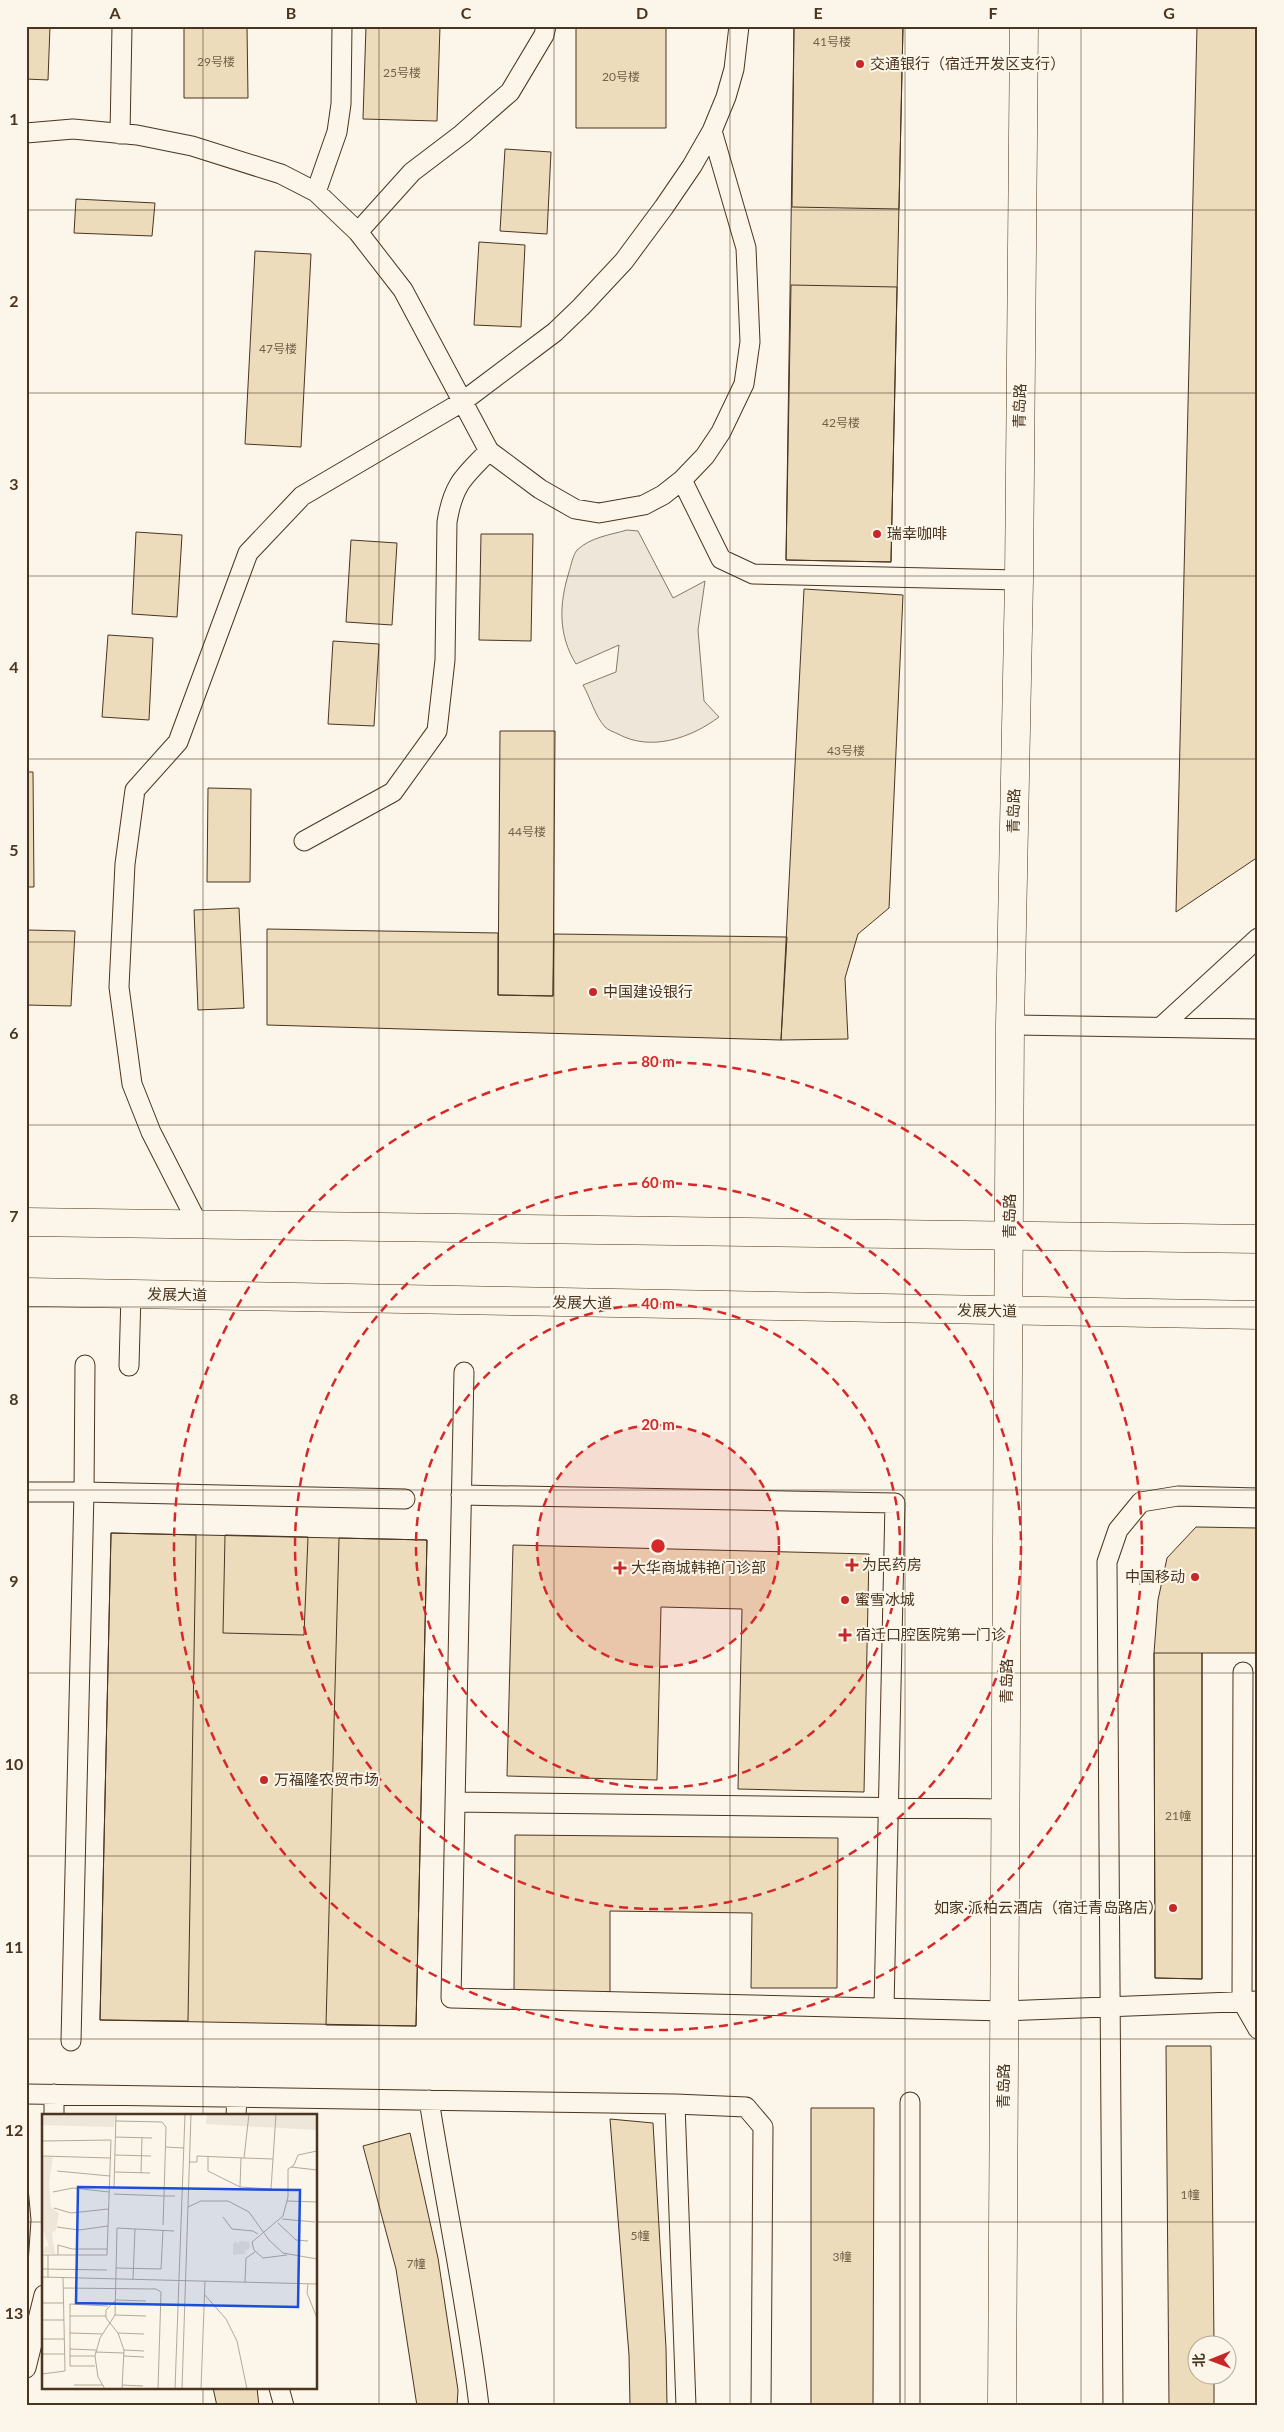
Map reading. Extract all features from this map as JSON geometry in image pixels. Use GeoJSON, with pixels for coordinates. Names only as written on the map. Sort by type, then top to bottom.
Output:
{"type":"FeatureCollection","features":[{"type":"Feature","properties":{"kind":"main road","name":"青岛路"},"geometry":{"type":"LineString","coordinates":[[1002,2406],[1010,1025],[1019,580],[1024,26]]}},
{"type":"Feature","properties":{"kind":"main road"},"geometry":{"type":"LineString","coordinates":[[26,1222],[1258,1239]]}},
{"type":"Feature","properties":{"kind":"main road","name":"发展大道"},"geometry":{"type":"LineString","coordinates":[[26,1292],[1009,1312],[1258,1315]]}},
{"type":"Feature","properties":{"kind":"lane"},"geometry":{"type":"LineString","coordinates":[[120,134],[122,26]]}},
{"type":"Feature","properties":{"kind":"lane"},"geometry":{"type":"LineString","coordinates":[[316,192],[337,132],[340,104],[342,26]]}},
{"type":"Feature","properties":{"kind":"lane"},"geometry":{"type":"LineString","coordinates":[[358,232],[412,172],[462,134],[510,92],[544,35],[546,26]]}},
{"type":"Feature","properties":{"kind":"lane"},"geometry":{"type":"LineString","coordinates":[[198,1224],[151,1132],[132,1084],[119,987],[125,864],[135,790],[178,742],[248,553],[302,496],[462,402],[555,332],[582,307],[624,261],[641,238],[692,166],[712,131],[726,97],[734,69],[739,26]]}},
{"type":"Feature","properties":{"kind":"lane"},"geometry":{"type":"LineString","coordinates":[[26,133],[73,129],[120,134],[192,146],[281,174],[316,192],[358,232],[403,290],[489,451],[540,489],[575,509],[599,513],[644,505],[662,495],[682,480],[706,456],[734,408],[744,384],[750,342],[746,248],[712,131]]}},
{"type":"Feature","properties":{"kind":"lane"},"geometry":{"type":"LineString","coordinates":[[304,841],[394,792],[437,731],[446,660],[447,522],[451,500],[461,479],[489,451]]}},
{"type":"Feature","properties":{"kind":"lane"},"geometry":{"type":"LineString","coordinates":[[682,480],[721,558],[753,574],[1019,580]]}},
{"type":"Feature","properties":{"kind":"lane"},"geometry":{"type":"LineString","coordinates":[[1161,1027],[1258,938]]}},
{"type":"Feature","properties":{"kind":"lane"},"geometry":{"type":"LineString","coordinates":[[1010,1025],[1258,1028]]}},
{"type":"Feature","properties":{"kind":"lane"},"geometry":{"type":"LineString","coordinates":[[129,1366],[131,1294]]}},
{"type":"Feature","properties":{"kind":"lane"},"geometry":{"type":"LineString","coordinates":[[71,2041],[84,1492],[85,1365]]}},
{"type":"Feature","properties":{"kind":"lane"},"geometry":{"type":"LineString","coordinates":[[464,1372],[451,1998],[1005,2010],[1250,2001]]}},
{"type":"Feature","properties":{"kind":"lane"},"geometry":{"type":"LineString","coordinates":[[26,1492],[405,1499]]}},
{"type":"Feature","properties":{"kind":"lane"},"geometry":{"type":"LineString","coordinates":[[461,1495],[895,1503],[884,2008]]}},
{"type":"Feature","properties":{"kind":"lane"},"geometry":{"type":"LineString","coordinates":[[1113,2406],[1107,1562],[1118,1530],[1142,1502],[1178,1496],[1258,1498]]}},
{"type":"Feature","properties":{"kind":"lane"},"geometry":{"type":"LineString","coordinates":[[1243,1672],[1250,2001],[1258,2029]]}},
{"type":"Feature","properties":{"kind":"lane"},"geometry":{"type":"LineString","coordinates":[[455,1802],[1006,1809]]}},
{"type":"Feature","properties":{"kind":"lane"},"geometry":{"type":"LineString","coordinates":[[26,2094],[54,2094],[237,2106],[429,2100],[746,2107],[763,2126],[762,2406]]}},
{"type":"Feature","properties":{"kind":"lane"},"geometry":{"type":"LineString","coordinates":[[54,2094],[54,2114]]}},
{"type":"Feature","properties":{"kind":"lane"},"geometry":{"type":"LineString","coordinates":[[429,2100],[448,2216],[470,2331],[479,2406]]}},
{"type":"Feature","properties":{"kind":"lane"},"geometry":{"type":"LineString","coordinates":[[910,2102],[910,2406]]}},
{"type":"Feature","properties":{"kind":"lane"},"geometry":{"type":"LineString","coordinates":[[675,2104],[686,2406]]}},
{"type":"Feature","properties":{"kind":"lane"},"geometry":{"type":"LineString","coordinates":[[26,2368],[42,2303]]}},
{"type":"Feature","properties":{"kind":"lane"},"geometry":{"type":"LineString","coordinates":[[280,2390],[284,2406]]}},
{"type":"Feature","properties":{"kind":"shaded area"},"geometry":{"type":"Polygon","coordinates":[[[627,530],[638,531],[673,598],[705,581],[698,630],[704,701],[719,717],[696,731],[670,740],[644,742],[631,739],[605,727],[598,717],[583,685],[616,672],[619,645],[576,664],[570,653],[563,631],[563,596],[571,563],[577,550],[594,539],[627,530]]]}},
{"type":"Feature","properties":{"kind":"building"},"geometry":{"type":"Polygon","coordinates":[[[26,26],[50,26],[48,80],[26,79],[26,26]]]}},
{"type":"Feature","properties":{"kind":"building"},"geometry":{"type":"Polygon","coordinates":[[[184,26],[247,26],[248,98],[184,98],[184,26]]]}},
{"type":"Feature","properties":{"kind":"building"},"geometry":{"type":"Polygon","coordinates":[[[366,26],[440,26],[437,121],[363,119],[366,26]]]}},
{"type":"Feature","properties":{"kind":"building"},"geometry":{"type":"Polygon","coordinates":[[[576,26],[666,26],[666,128],[576,128],[576,26]]]}},
{"type":"Feature","properties":{"kind":"building"},"geometry":{"type":"Polygon","coordinates":[[[794,26],[903,26],[891,562],[786,560],[794,26]]]}},
{"type":"Feature","properties":{"kind":"building"},"geometry":{"type":"Polygon","coordinates":[[[794,26],[903,26],[899,209],[792,207],[794,26]]]}},
{"type":"Feature","properties":{"kind":"building"},"geometry":{"type":"Polygon","coordinates":[[[1197,26],[1258,26],[1258,857],[1176,912],[1197,26]]]}},
{"type":"Feature","properties":{"kind":"building"},"geometry":{"type":"Polygon","coordinates":[[[505,149],[551,152],[547,234],[500,231],[505,149]]]}},
{"type":"Feature","properties":{"kind":"building"},"geometry":{"type":"Polygon","coordinates":[[[76,199],[155,203],[152,236],[74,233],[76,199]]]}},
{"type":"Feature","properties":{"kind":"building"},"geometry":{"type":"Polygon","coordinates":[[[479,242],[525,245],[521,327],[474,325],[479,242]]]}},
{"type":"Feature","properties":{"kind":"building"},"geometry":{"type":"Polygon","coordinates":[[[255,251],[311,254],[301,447],[245,444],[255,251]]]}},
{"type":"Feature","properties":{"kind":"building"},"geometry":{"type":"Polygon","coordinates":[[[791,285],[897,287],[891,562],[786,560],[791,285]]]}},
{"type":"Feature","properties":{"kind":"building"},"geometry":{"type":"Polygon","coordinates":[[[136,532],[182,535],[177,617],[132,614],[136,532]]]}},
{"type":"Feature","properties":{"kind":"building"},"geometry":{"type":"Polygon","coordinates":[[[481,534],[533,534],[531,641],[479,640],[481,534]]]}},
{"type":"Feature","properties":{"kind":"building"},"geometry":{"type":"Polygon","coordinates":[[[351,540],[397,543],[392,625],[346,622],[351,540]]]}},
{"type":"Feature","properties":{"kind":"building"},"geometry":{"type":"Polygon","coordinates":[[[804,589],[903,595],[889,908],[858,934],[845,978],[848,1039],[781,1040],[804,589]]]}},
{"type":"Feature","properties":{"kind":"building"},"geometry":{"type":"Polygon","coordinates":[[[108,635],[153,638],[149,720],[102,717],[108,635]]]}},
{"type":"Feature","properties":{"kind":"building"},"geometry":{"type":"Polygon","coordinates":[[[333,641],[379,644],[374,726],[328,724],[333,641]]]}},
{"type":"Feature","properties":{"kind":"building"},"geometry":{"type":"Polygon","coordinates":[[[500,731],[555,731],[553,996],[498,995],[500,731]]]}},
{"type":"Feature","properties":{"kind":"building"},"geometry":{"type":"Polygon","coordinates":[[[26,772],[33,772],[34,887],[26,887],[26,772]]]}},
{"type":"Feature","properties":{"kind":"building"},"geometry":{"type":"Polygon","coordinates":[[[208,788],[251,789],[250,882],[207,882],[208,788]]]}},
{"type":"Feature","properties":{"kind":"building"},"geometry":{"type":"Polygon","coordinates":[[[239,908],[244,1008],[198,1010],[194,910],[239,908]]]}},
{"type":"Feature","properties":{"kind":"building"},"geometry":{"type":"Polygon","coordinates":[[[267,929],[498,933],[498,995],[553,996],[554,934],[787,937],[781,1040],[267,1025],[267,929]]]}},
{"type":"Feature","properties":{"kind":"building"},"geometry":{"type":"Polygon","coordinates":[[[26,930],[75,931],[71,1006],[26,1005],[26,930]]]}},
{"type":"Feature","properties":{"kind":"building"},"geometry":{"type":"Polygon","coordinates":[[[1196,1527],[1258,1528],[1258,1653],[1202,1653],[1202,1979],[1155,1978],[1154,1653],[1158,1600],[1167,1558],[1196,1527]]]}},
{"type":"Feature","properties":{"kind":"building","name":"万福隆农贸市场"},"geometry":{"type":"Polygon","coordinates":[[[111,1533],[427,1540],[416,2026],[100,2020],[111,1533]]]}},
{"type":"Feature","properties":{"kind":"building"},"geometry":{"type":"Polygon","coordinates":[[[111,1533],[196,1535],[188,2021],[100,2020],[111,1533]]]}},
{"type":"Feature","properties":{"kind":"building"},"geometry":{"type":"Polygon","coordinates":[[[225,1535],[308,1537],[304,1635],[223,1633],[225,1535]]]}},
{"type":"Feature","properties":{"kind":"building"},"geometry":{"type":"Polygon","coordinates":[[[339,1538],[427,1540],[416,2026],[326,2025],[339,1538]]]}},
{"type":"Feature","properties":{"kind":"building"},"geometry":{"type":"Polygon","coordinates":[[[513,1545],[869,1554],[864,1792],[738,1789],[742,1609],[661,1607],[657,1780],[507,1776],[513,1545]]]}},
{"type":"Feature","properties":{"kind":"building"},"geometry":{"type":"Polygon","coordinates":[[[1154,1653],[1202,1653],[1202,1979],[1155,1978],[1154,1653]]]}},
{"type":"Feature","properties":{"kind":"building"},"geometry":{"type":"Polygon","coordinates":[[[515,1835],[838,1838],[837,1988],[751,1988],[752,1913],[610,1911],[610,1992],[514,1991],[515,1835]]]}},
{"type":"Feature","properties":{"kind":"building"},"geometry":{"type":"Polygon","coordinates":[[[1166,2046],[1211,2046],[1214,2334],[1186,2334],[1186,2384],[1214,2384],[1214,2406],[1169,2406],[1166,2046]]]}},
{"type":"Feature","properties":{"kind":"building"},"geometry":{"type":"Polygon","coordinates":[[[811,2108],[874,2108],[873,2406],[811,2406],[811,2108]]]}},
{"type":"Feature","properties":{"kind":"building"},"geometry":{"type":"Polygon","coordinates":[[[610,2119],[653,2123],[666,2348],[667,2406],[630,2406],[629,2355],[610,2119]]]}},
{"type":"Feature","properties":{"kind":"building"},"geometry":{"type":"Polygon","coordinates":[[[410,2133],[438,2258],[458,2390],[457,2406],[417,2406],[396,2269],[363,2146],[410,2133]]]}},
{"type":"Feature","properties":{"kind":"building"},"geometry":{"type":"Polygon","coordinates":[[[26,2166],[31,2220],[26,2293],[26,2166]]]}},
{"type":"Feature","properties":{"kind":"building"},"geometry":{"type":"Polygon","coordinates":[[[213,2390],[257,2390],[259,2406],[217,2406],[213,2390]]]}},
{"type":"Feature","properties":{"kind":"place","name":"交通银行（宿迁开发区支行）"},"geometry":{"type":"Point","coordinates":[860,64]}},
{"type":"Feature","properties":{"kind":"place","name":"瑞幸咖啡"},"geometry":{"type":"Point","coordinates":[877,534]}},
{"type":"Feature","properties":{"kind":"place","name":"中国建设银行"},"geometry":{"type":"Point","coordinates":[593,992]}},
{"type":"Feature","properties":{"kind":"place","name":"为民药房"},"geometry":{"type":"Point","coordinates":[852,1565]}},
{"type":"Feature","properties":{"kind":"place","name":"大华商城韩艳门诊部"},"geometry":{"type":"Point","coordinates":[620,1568]}},
{"type":"Feature","properties":{"kind":"place","name":"中国移动"},"geometry":{"type":"Point","coordinates":[1195,1577]}},
{"type":"Feature","properties":{"kind":"place","name":"蜜雪冰城"},"geometry":{"type":"Point","coordinates":[845,1600]}},
{"type":"Feature","properties":{"kind":"place","name":"宿迁口腔医院第一门诊"},"geometry":{"type":"Point","coordinates":[845,1635]}},
{"type":"Feature","properties":{"kind":"place","name":"万福隆农贸市场"},"geometry":{"type":"Point","coordinates":[264,1780]}},
{"type":"Feature","properties":{"kind":"place","name":"如家·派柏云酒店（宿迁青岛路店）"},"geometry":{"type":"Point","coordinates":[1173,1908]}}]}
